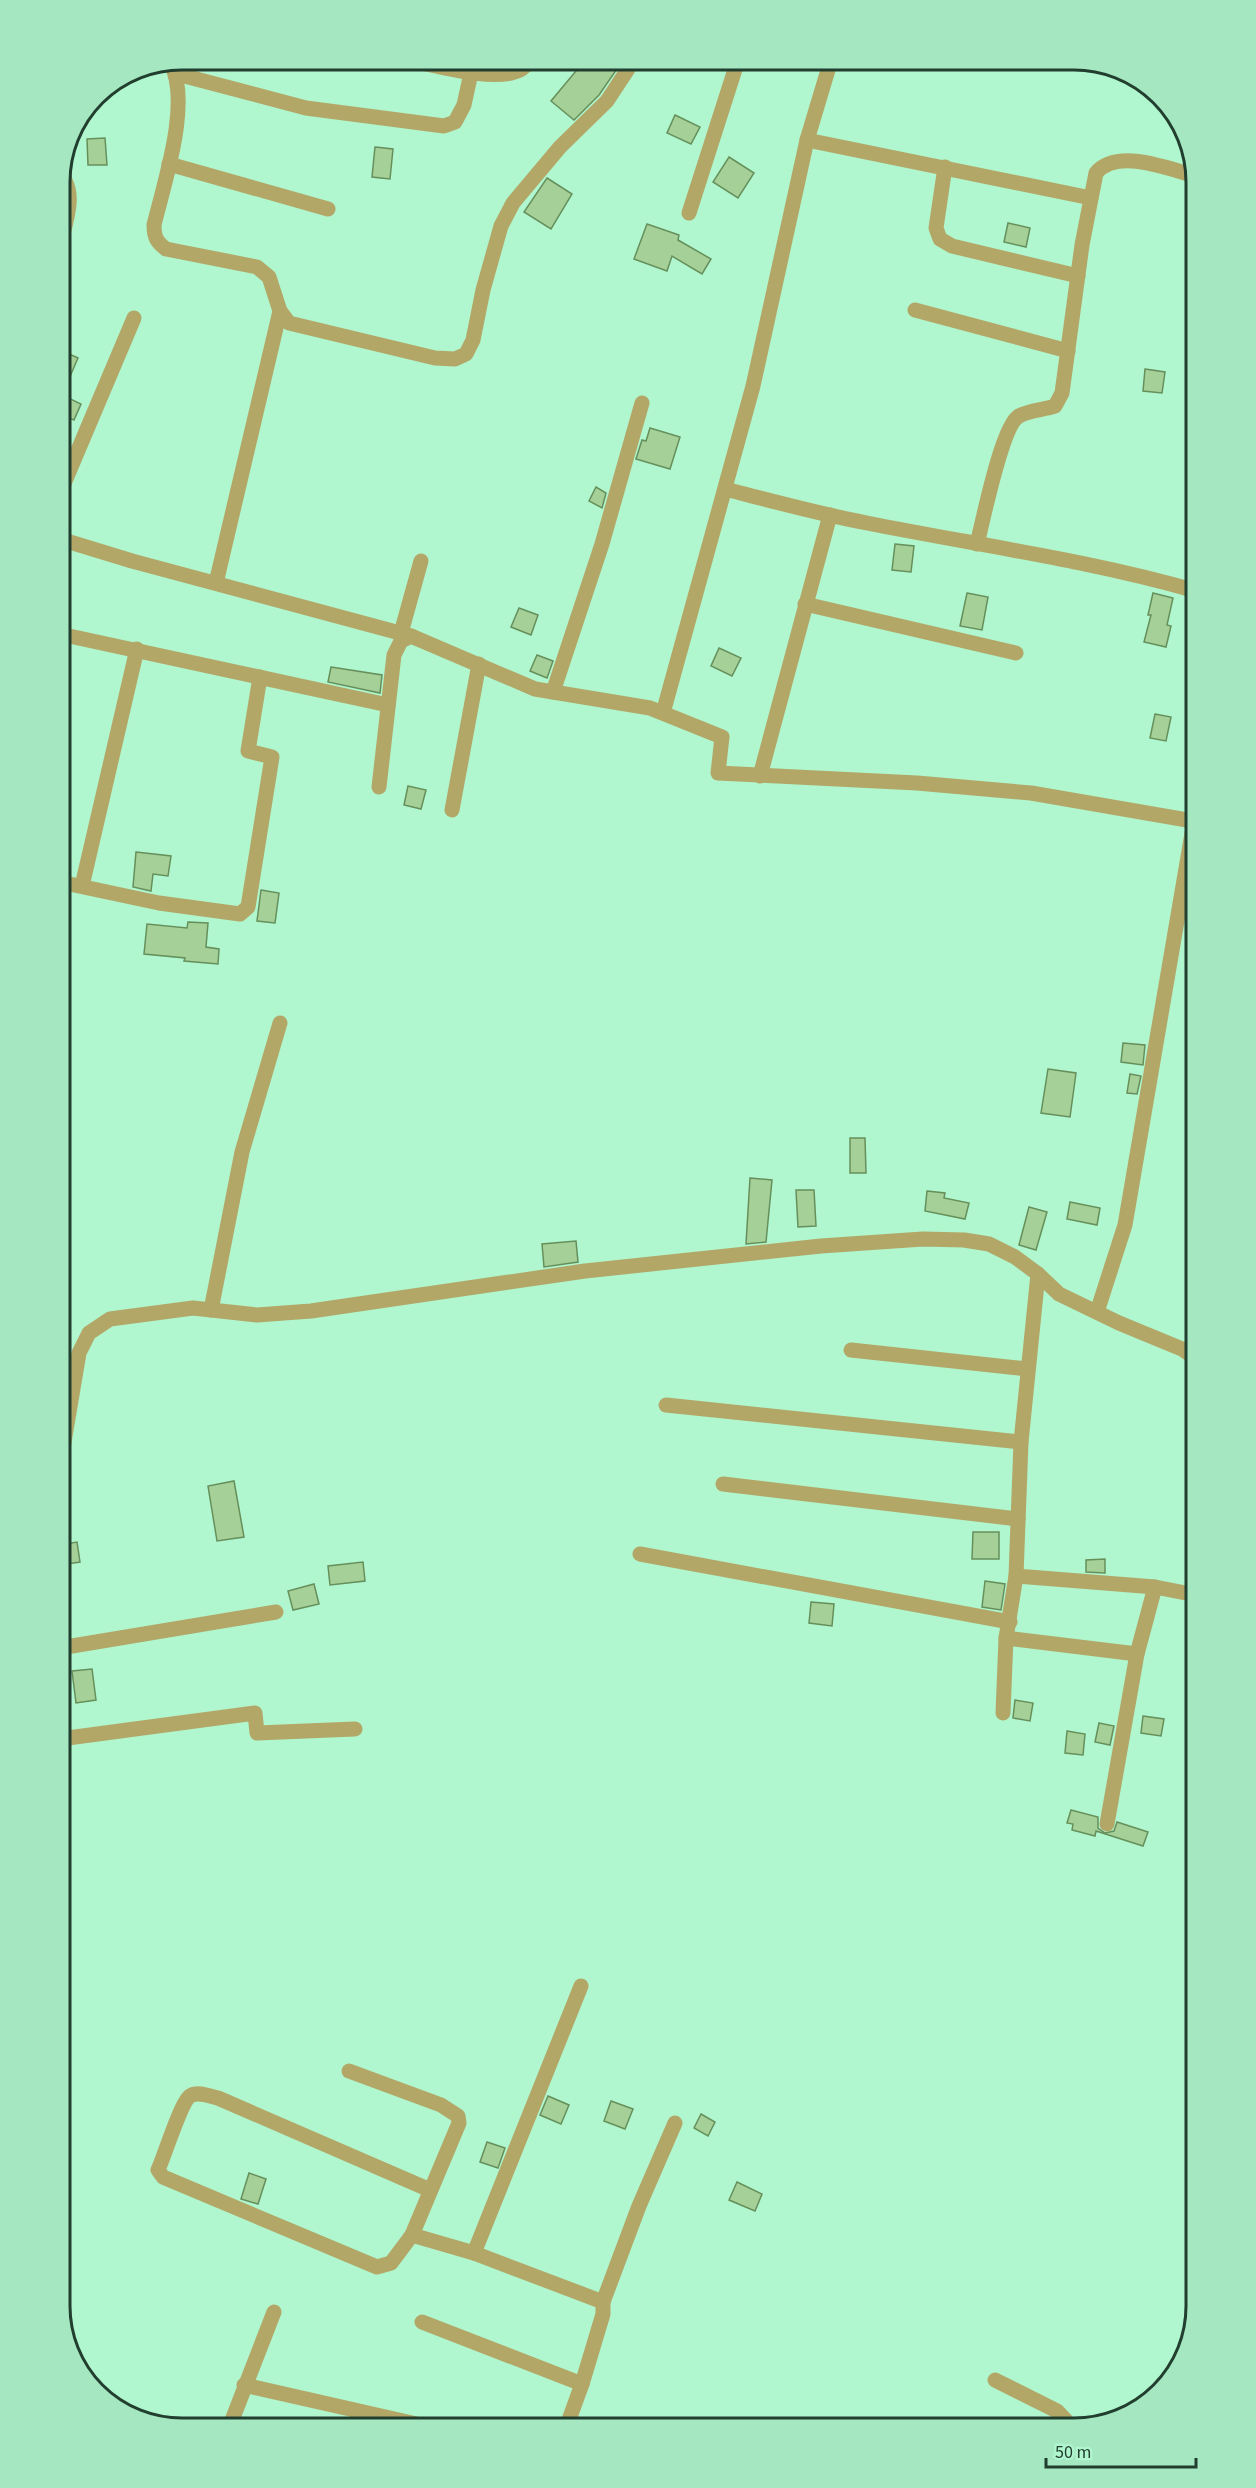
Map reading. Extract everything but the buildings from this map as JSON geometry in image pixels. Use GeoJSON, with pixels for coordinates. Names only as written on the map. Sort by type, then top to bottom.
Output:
{"type":"FeatureCollection","features":[{"type":"Feature","properties":{"kind":"street"},"geometry":{"type":"LineString","coordinates":[[180,70],[306,108],[444,126],[455,122],[464,105],[471,73]]}},
{"type":"Feature","properties":{"kind":"street"},"geometry":{"type":"LineString","coordinates":[[458,70],[500,74],[518,70]]}},
{"type":"Feature","properties":{"kind":"street"},"geometry":{"type":"LineString","coordinates":[[173,71],[178,108],[175,138],[154,225],[154,237],[158,242],[166,249],[257,267],[269,277],[280,311],[289,323],[435,358],[454,359],[466,354],[473,340],[483,290],[501,226],[513,203],[560,147],[607,101],[627,70]]}},
{"type":"Feature","properties":{"kind":"street"},"geometry":{"type":"LineString","coordinates":[[689,213],[735,71]]}},
{"type":"Feature","properties":{"kind":"street"},"geometry":{"type":"LineString","coordinates":[[663,713],[753,386],[807,140],[828,71]]}},
{"type":"Feature","properties":{"kind":"street"},"geometry":{"type":"LineString","coordinates":[[807,140],[1091,198]]}},
{"type":"Feature","properties":{"kind":"street"},"geometry":{"type":"LineString","coordinates":[[977,544],[998,459],[1011,424],[1017,416],[1055,406],[1062,393],[1078,276],[1096,172],[1104,164],[1116,160],[1156,165],[1185,173]]}},
{"type":"Feature","properties":{"kind":"street"},"geometry":{"type":"LineString","coordinates":[[169,164],[328,209]]}},
{"type":"Feature","properties":{"kind":"street"},"geometry":{"type":"LineString","coordinates":[[945,167],[936,228],[939,238],[952,246],[1078,276]]}},
{"type":"Feature","properties":{"kind":"street"},"geometry":{"type":"LineString","coordinates":[[915,310],[1068,351]]}},
{"type":"Feature","properties":{"kind":"street"},"geometry":{"type":"LineString","coordinates":[[216,584],[280,311]]}},
{"type":"Feature","properties":{"kind":"street"},"geometry":{"type":"LineString","coordinates":[[71,467],[134,318]]}},
{"type":"Feature","properties":{"kind":"street"},"geometry":{"type":"LineString","coordinates":[[553,692],[602,544],[642,403]]}},
{"type":"Feature","properties":{"kind":"street"},"geometry":{"type":"LineString","coordinates":[[725,489],[830,515],[1133,574],[1186,588]]}},
{"type":"Feature","properties":{"kind":"street"},"geometry":{"type":"LineString","coordinates":[[760,777],[830,515]]}},
{"type":"Feature","properties":{"kind":"street"},"geometry":{"type":"LineString","coordinates":[[71,542],[216,584],[406,634],[535,689],[650,708],[722,737],[718,773],[760,777],[917,783],[1032,793],[1186,814]]}},
{"type":"Feature","properties":{"kind":"street"},"geometry":{"type":"LineString","coordinates":[[379,787],[394,655],[406,634],[420,561]]}},
{"type":"Feature","properties":{"kind":"street"},"geometry":{"type":"LineString","coordinates":[[805,604],[1016,653]]}},
{"type":"Feature","properties":{"kind":"street"},"geometry":{"type":"LineString","coordinates":[[71,636],[388,705]]}},
{"type":"Feature","properties":{"kind":"street"},"geometry":{"type":"LineString","coordinates":[[82,886],[137,649]]}},
{"type":"Feature","properties":{"kind":"street"},"geometry":{"type":"LineString","coordinates":[[452,810],[479,664]]}},
{"type":"Feature","properties":{"kind":"street"},"geometry":{"type":"LineString","coordinates":[[71,884],[159,903],[240,915],[248,907],[272,757],[248,751],[260,677]]}},
{"type":"Feature","properties":{"kind":"street"},"geometry":{"type":"LineString","coordinates":[[1097,1312],[1125,1225],[1186,868]]}},
{"type":"Feature","properties":{"kind":"street"},"geometry":{"type":"LineString","coordinates":[[211,1310],[242,1152],[280,1023]]}},
{"type":"Feature","properties":{"kind":"street"},"geometry":{"type":"LineString","coordinates":[[70,1404],[79,1353],[89,1333],[110,1319],[193,1308],[257,1315],[311,1311],[585,1271],[821,1246],[922,1239],[964,1240],[989,1244],[1014,1257],[1038,1274],[1059,1294],[1186,1352]]}},
{"type":"Feature","properties":{"kind":"street"},"geometry":{"type":"LineString","coordinates":[[1003,1713],[1006,1638],[1016,1576],[1021,1442],[1038,1274]]}},
{"type":"Feature","properties":{"kind":"street"},"geometry":{"type":"LineString","coordinates":[[851,1350],[1028,1369]]}},
{"type":"Feature","properties":{"kind":"street"},"geometry":{"type":"LineString","coordinates":[[666,1404],[1021,1442]]}},
{"type":"Feature","properties":{"kind":"street"},"geometry":{"type":"LineString","coordinates":[[723,1484],[1018,1518]]}},
{"type":"Feature","properties":{"kind":"street"},"geometry":{"type":"LineString","coordinates":[[640,1554],[1010,1622]]}},
{"type":"Feature","properties":{"kind":"street"},"geometry":{"type":"LineString","coordinates":[[1016,1576],[1155,1587],[1186,1593]]}},
{"type":"Feature","properties":{"kind":"street"},"geometry":{"type":"LineString","coordinates":[[1107,1824],[1137,1654],[1155,1587]]}},
{"type":"Feature","properties":{"kind":"street"},"geometry":{"type":"LineString","coordinates":[[70,1646],[276,1612]]}},
{"type":"Feature","properties":{"kind":"street"},"geometry":{"type":"LineString","coordinates":[[1006,1638],[1137,1654]]}},
{"type":"Feature","properties":{"kind":"street"},"geometry":{"type":"LineString","coordinates":[[70,1738],[255,1713],[256,1733],[355,1729]]}},
{"type":"Feature","properties":{"kind":"street"},"geometry":{"type":"LineString","coordinates":[[474,2253],[581,1986]]}},
{"type":"Feature","properties":{"kind":"street"},"geometry":{"type":"LineString","coordinates":[[349,2071],[441,2105],[458,2116],[459,2123],[412,2235],[390,2263],[377,2267],[163,2177],[158,2170],[188,2097],[197,2093],[218,2098],[430,2190]]}},
{"type":"Feature","properties":{"kind":"street"},"geometry":{"type":"LineString","coordinates":[[570,2417],[603,2314],[603,2302],[639,2206],[675,2123]]}},
{"type":"Feature","properties":{"kind":"street"},"geometry":{"type":"LineString","coordinates":[[412,2235],[474,2253],[603,2302]]}},
{"type":"Feature","properties":{"kind":"street"},"geometry":{"type":"LineString","coordinates":[[233,2417],[274,2312]]}},
{"type":"Feature","properties":{"kind":"street"},"geometry":{"type":"LineString","coordinates":[[422,2322],[582,2384]]}},
{"type":"Feature","properties":{"kind":"street"},"geometry":{"type":"LineString","coordinates":[[995,2380],[1057,2411],[1064,2418]]}},
{"type":"Feature","properties":{"kind":"street"},"geometry":{"type":"LineString","coordinates":[[244,2385],[386,2417]]}}]}
